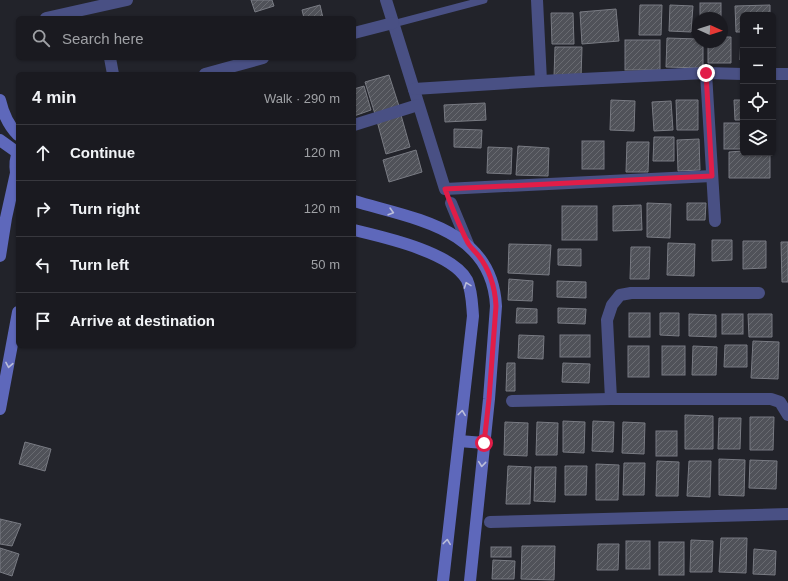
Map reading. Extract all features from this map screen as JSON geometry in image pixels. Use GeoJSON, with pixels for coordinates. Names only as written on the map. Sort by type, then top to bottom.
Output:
{"type":"FeatureCollection","features":[{"type":"Feature","properties":{"kind":"main road"},"geometry":{"type":"LineString","coordinates":[[0,100],[8,124],[16,133]]}},
{"type":"Feature","properties":{"kind":"main road"},"geometry":{"type":"LineString","coordinates":[[0,140],[16,152]]}},
{"type":"Feature","properties":{"kind":"main road"},"geometry":{"type":"LineString","coordinates":[[0,256],[3,218],[16,177]]}},
{"type":"Feature","properties":{"kind":"main road"},"geometry":{"type":"LineString","coordinates":[[356,202],[437,226],[468,244],[485,266],[495,291],[496,306],[489,399],[470,581]]}},
{"type":"Feature","properties":{"kind":"main road"},"geometry":{"type":"LineString","coordinates":[[356,230],[377,235],[432,253],[453,264],[466,280],[472,299],[473,316],[443,581]]}},
{"type":"Feature","properties":{"kind":"main road"},"geometry":{"type":"LineString","coordinates":[[0,410],[16,323]]}},
{"type":"Feature","properties":{"kind":"main road"},"geometry":{"type":"LineString","coordinates":[[459,441],[484,443]]}},
{"type":"Feature","properties":{"kind":"street"},"geometry":{"type":"LineString","coordinates":[[57,16],[101,8],[127,0]]}},
{"type":"Feature","properties":{"kind":"street"},"geometry":{"type":"LineString","coordinates":[[386,0],[445,189],[712,176]]}},
{"type":"Feature","properties":{"kind":"street"},"geometry":{"type":"LineString","coordinates":[[537,0],[541,81]]}},
{"type":"Feature","properties":{"kind":"street"},"geometry":{"type":"LineString","coordinates":[[356,32],[393,23]]}},
{"type":"Feature","properties":{"kind":"street"},"geometry":{"type":"LineString","coordinates":[[110,60],[113,72]]}},
{"type":"Feature","properties":{"kind":"street"},"geometry":{"type":"LineString","coordinates":[[212,72],[256,60]]}},
{"type":"Feature","properties":{"kind":"street"},"geometry":{"type":"LineString","coordinates":[[414,88],[706,73],[740,74]]}},
{"type":"Feature","properties":{"kind":"street"},"geometry":{"type":"LineString","coordinates":[[706,73],[715,221]]}},
{"type":"Feature","properties":{"kind":"street"},"geometry":{"type":"LineString","coordinates":[[776,74],[788,74]]}},
{"type":"Feature","properties":{"kind":"street"},"geometry":{"type":"LineString","coordinates":[[356,124],[418,105]]}},
{"type":"Feature","properties":{"kind":"street"},"geometry":{"type":"LineString","coordinates":[[451,203],[468,244]]}},
{"type":"Feature","properties":{"kind":"street"},"geometry":{"type":"LineString","coordinates":[[611,399],[607,320],[612,305],[620,295],[631,293],[759,293]]}},
{"type":"Feature","properties":{"kind":"street"},"geometry":{"type":"LineString","coordinates":[[512,401],[611,399],[771,399],[780,402],[788,415]]}},
{"type":"Feature","properties":{"kind":"street"},"geometry":{"type":"LineString","coordinates":[[490,522],[788,514]]}},
{"type":"Feature","properties":{"kind":"lane"},"geometry":{"type":"LineString","coordinates":[[393,23],[484,0]]}},
{"type":"Feature","properties":{"kind":"lane"},"geometry":{"type":"LineString","coordinates":[[445,189],[451,203]]}},
{"type":"Feature","properties":{"kind":"building"},"geometry":{"type":"Polygon","coordinates":[[[251,0],[272,0],[274,6],[255,12],[251,0]]]}},
{"type":"Feature","properties":{"kind":"building"},"geometry":{"type":"Polygon","coordinates":[[[700,3],[721,3],[721,12],[700,12],[700,3]]]}},
{"type":"Feature","properties":{"kind":"building"},"geometry":{"type":"Polygon","coordinates":[[[320,5],[323,16],[304,16],[302,10],[320,5]]]}},
{"type":"Feature","properties":{"kind":"building"},"geometry":{"type":"Polygon","coordinates":[[[640,5],[662,5],[661,35],[639,35],[640,5]]]}},
{"type":"Feature","properties":{"kind":"building"},"geometry":{"type":"Polygon","coordinates":[[[670,5],[693,6],[691,32],[669,31],[670,5]]]}},
{"type":"Feature","properties":{"kind":"building"},"geometry":{"type":"Polygon","coordinates":[[[770,5],[770,12],[740,12],[740,32],[736,32],[735,6],[770,5]]]}},
{"type":"Feature","properties":{"kind":"building"},"geometry":{"type":"Polygon","coordinates":[[[616,9],[619,41],[582,44],[580,12],[616,9]]]}},
{"type":"Feature","properties":{"kind":"building"},"geometry":{"type":"Polygon","coordinates":[[[551,13],[573,13],[574,44],[552,44],[551,13]]]}},
{"type":"Feature","properties":{"kind":"building"},"geometry":{"type":"Polygon","coordinates":[[[728,37],[731,37],[731,63],[708,63],[708,48],[728,48],[728,37]]]}},
{"type":"Feature","properties":{"kind":"building"},"geometry":{"type":"Polygon","coordinates":[[[667,38],[692,39],[692,48],[703,48],[703,68],[666,67],[667,38]]]}},
{"type":"Feature","properties":{"kind":"building"},"geometry":{"type":"Polygon","coordinates":[[[625,40],[660,40],[660,70],[625,70],[625,40]]]}},
{"type":"Feature","properties":{"kind":"building"},"geometry":{"type":"Polygon","coordinates":[[[555,47],[582,47],[581,77],[554,77],[555,47]]]}},
{"type":"Feature","properties":{"kind":"building"},"geometry":{"type":"Polygon","coordinates":[[[389,75],[399,106],[375,114],[365,82],[389,75]]]}},
{"type":"Feature","properties":{"kind":"building"},"geometry":{"type":"Polygon","coordinates":[[[364,86],[371,110],[356,115],[356,88],[364,86]]]}},
{"type":"Feature","properties":{"kind":"building"},"geometry":{"type":"Polygon","coordinates":[[[611,100],[635,101],[634,131],[610,130],[611,100]]]}},
{"type":"Feature","properties":{"kind":"building"},"geometry":{"type":"Polygon","coordinates":[[[676,100],[698,100],[698,130],[677,130],[676,100]]]}},
{"type":"Feature","properties":{"kind":"building"},"geometry":{"type":"Polygon","coordinates":[[[734,100],[740,100],[740,120],[735,120],[734,100]]]}},
{"type":"Feature","properties":{"kind":"building"},"geometry":{"type":"Polygon","coordinates":[[[671,101],[673,130],[654,131],[652,102],[671,101]]]}},
{"type":"Feature","properties":{"kind":"building"},"geometry":{"type":"Polygon","coordinates":[[[485,103],[486,120],[445,122],[444,105],[485,103]]]}},
{"type":"Feature","properties":{"kind":"building"},"geometry":{"type":"Polygon","coordinates":[[[401,115],[410,147],[386,154],[377,121],[401,115]]]}},
{"type":"Feature","properties":{"kind":"building"},"geometry":{"type":"Polygon","coordinates":[[[724,123],[740,123],[740,149],[724,149],[724,123]]]}},
{"type":"Feature","properties":{"kind":"building"},"geometry":{"type":"Polygon","coordinates":[[[454,129],[482,130],[481,148],[454,147],[454,129]]]}},
{"type":"Feature","properties":{"kind":"building"},"geometry":{"type":"Polygon","coordinates":[[[654,137],[674,137],[674,161],[653,161],[654,137]]]}},
{"type":"Feature","properties":{"kind":"building"},"geometry":{"type":"Polygon","coordinates":[[[699,139],[700,170],[678,171],[677,140],[699,139]]]}},
{"type":"Feature","properties":{"kind":"building"},"geometry":{"type":"Polygon","coordinates":[[[582,141],[604,141],[604,169],[582,169],[582,141]]]}},
{"type":"Feature","properties":{"kind":"building"},"geometry":{"type":"Polygon","coordinates":[[[627,142],[649,142],[648,172],[626,172],[627,142]]]}},
{"type":"Feature","properties":{"kind":"building"},"geometry":{"type":"Polygon","coordinates":[[[518,146],[549,148],[548,176],[516,175],[518,146]]]}},
{"type":"Feature","properties":{"kind":"building"},"geometry":{"type":"Polygon","coordinates":[[[488,147],[512,148],[511,174],[487,173],[488,147]]]}},
{"type":"Feature","properties":{"kind":"building"},"geometry":{"type":"Polygon","coordinates":[[[416,150],[422,172],[389,182],[383,160],[416,150]]]}},
{"type":"Feature","properties":{"kind":"building"},"geometry":{"type":"Polygon","coordinates":[[[740,151],[740,156],[770,156],[770,178],[729,178],[729,152],[740,151]]]}},
{"type":"Feature","properties":{"kind":"building"},"geometry":{"type":"Polygon","coordinates":[[[647,203],[671,204],[670,238],[647,237],[647,203]]]}},
{"type":"Feature","properties":{"kind":"building"},"geometry":{"type":"Polygon","coordinates":[[[687,203],[706,203],[705,220],[687,220],[687,203]]]}},
{"type":"Feature","properties":{"kind":"building"},"geometry":{"type":"Polygon","coordinates":[[[641,205],[642,230],[613,231],[613,206],[641,205]]]}},
{"type":"Feature","properties":{"kind":"building"},"geometry":{"type":"Polygon","coordinates":[[[562,206],[597,206],[597,240],[562,240],[562,206]]]}},
{"type":"Feature","properties":{"kind":"building"},"geometry":{"type":"Polygon","coordinates":[[[712,240],[732,240],[732,260],[712,261],[712,240]]]}},
{"type":"Feature","properties":{"kind":"building"},"geometry":{"type":"Polygon","coordinates":[[[743,241],[766,241],[766,268],[743,269],[743,241]]]}},
{"type":"Feature","properties":{"kind":"building"},"geometry":{"type":"Polygon","coordinates":[[[781,242],[788,242],[788,282],[782,282],[781,242]]]}},
{"type":"Feature","properties":{"kind":"building"},"geometry":{"type":"Polygon","coordinates":[[[668,243],[695,244],[694,276],[667,275],[668,243]]]}},
{"type":"Feature","properties":{"kind":"building"},"geometry":{"type":"Polygon","coordinates":[[[509,244],[551,245],[549,275],[508,273],[509,244]]]}},
{"type":"Feature","properties":{"kind":"building"},"geometry":{"type":"Polygon","coordinates":[[[631,247],[650,247],[649,279],[630,279],[631,247]]]}},
{"type":"Feature","properties":{"kind":"building"},"geometry":{"type":"Polygon","coordinates":[[[558,249],[581,249],[581,266],[558,265],[558,249]]]}},
{"type":"Feature","properties":{"kind":"building"},"geometry":{"type":"Polygon","coordinates":[[[509,279],[533,281],[532,301],[508,300],[509,279]]]}},
{"type":"Feature","properties":{"kind":"building"},"geometry":{"type":"Polygon","coordinates":[[[557,281],[586,282],[586,298],[557,297],[557,281]]]}},
{"type":"Feature","properties":{"kind":"building"},"geometry":{"type":"Polygon","coordinates":[[[517,308],[537,309],[537,323],[516,323],[517,308]]]}},
{"type":"Feature","properties":{"kind":"building"},"geometry":{"type":"Polygon","coordinates":[[[558,308],[586,309],[585,324],[558,323],[558,308]]]}},
{"type":"Feature","properties":{"kind":"building"},"geometry":{"type":"Polygon","coordinates":[[[629,313],[650,313],[650,337],[629,337],[629,313]]]}},
{"type":"Feature","properties":{"kind":"building"},"geometry":{"type":"Polygon","coordinates":[[[660,313],[679,313],[679,336],[660,335],[660,313]]]}},
{"type":"Feature","properties":{"kind":"building"},"geometry":{"type":"Polygon","coordinates":[[[689,314],[716,315],[716,337],[689,336],[689,314]]]}},
{"type":"Feature","properties":{"kind":"building"},"geometry":{"type":"Polygon","coordinates":[[[722,314],[743,314],[743,334],[722,334],[722,314]]]}},
{"type":"Feature","properties":{"kind":"building"},"geometry":{"type":"Polygon","coordinates":[[[748,314],[772,314],[772,337],[749,337],[748,314]]]}},
{"type":"Feature","properties":{"kind":"building"},"geometry":{"type":"Polygon","coordinates":[[[519,335],[544,336],[543,359],[518,358],[519,335]]]}},
{"type":"Feature","properties":{"kind":"building"},"geometry":{"type":"Polygon","coordinates":[[[560,335],[590,335],[590,357],[560,357],[560,335]]]}},
{"type":"Feature","properties":{"kind":"building"},"geometry":{"type":"Polygon","coordinates":[[[753,341],[779,342],[778,379],[751,378],[753,341]]]}},
{"type":"Feature","properties":{"kind":"building"},"geometry":{"type":"Polygon","coordinates":[[[725,345],[747,345],[747,367],[724,367],[725,345]]]}},
{"type":"Feature","properties":{"kind":"building"},"geometry":{"type":"Polygon","coordinates":[[[628,346],[649,346],[649,377],[628,377],[628,346]]]}},
{"type":"Feature","properties":{"kind":"building"},"geometry":{"type":"Polygon","coordinates":[[[662,346],[685,346],[685,375],[662,375],[662,346]]]}},
{"type":"Feature","properties":{"kind":"building"},"geometry":{"type":"Polygon","coordinates":[[[693,346],[717,347],[716,375],[692,375],[693,346]]]}},
{"type":"Feature","properties":{"kind":"building"},"geometry":{"type":"Polygon","coordinates":[[[507,363],[515,363],[515,391],[506,391],[507,363]]]}},
{"type":"Feature","properties":{"kind":"building"},"geometry":{"type":"Polygon","coordinates":[[[563,363],[590,364],[589,383],[562,382],[563,363]]]}},
{"type":"Feature","properties":{"kind":"building"},"geometry":{"type":"Polygon","coordinates":[[[685,415],[713,416],[713,449],[685,449],[685,415]]]}},
{"type":"Feature","properties":{"kind":"building"},"geometry":{"type":"Polygon","coordinates":[[[750,417],[774,417],[773,450],[750,450],[750,417]]]}},
{"type":"Feature","properties":{"kind":"building"},"geometry":{"type":"Polygon","coordinates":[[[719,418],[741,418],[740,449],[718,449],[719,418]]]}},
{"type":"Feature","properties":{"kind":"building"},"geometry":{"type":"Polygon","coordinates":[[[563,421],[585,422],[584,453],[563,452],[563,421]]]}},
{"type":"Feature","properties":{"kind":"building"},"geometry":{"type":"Polygon","coordinates":[[[593,421],[614,422],[613,452],[592,451],[593,421]]]}},
{"type":"Feature","properties":{"kind":"building"},"geometry":{"type":"Polygon","coordinates":[[[505,422],[528,423],[527,456],[504,455],[505,422]]]}},
{"type":"Feature","properties":{"kind":"building"},"geometry":{"type":"Polygon","coordinates":[[[537,422],[558,423],[557,455],[536,455],[537,422]]]}},
{"type":"Feature","properties":{"kind":"building"},"geometry":{"type":"Polygon","coordinates":[[[623,422],[645,423],[644,454],[622,453],[623,422]]]}},
{"type":"Feature","properties":{"kind":"building"},"geometry":{"type":"Polygon","coordinates":[[[656,431],[677,431],[677,456],[656,456],[656,431]]]}},
{"type":"Feature","properties":{"kind":"building"},"geometry":{"type":"Polygon","coordinates":[[[25,442],[51,449],[45,471],[19,464],[25,442]]]}},
{"type":"Feature","properties":{"kind":"building"},"geometry":{"type":"Polygon","coordinates":[[[719,459],[745,460],[744,496],[719,495],[719,459]]]}},
{"type":"Feature","properties":{"kind":"building"},"geometry":{"type":"Polygon","coordinates":[[[750,460],[777,461],[776,489],[749,488],[750,460]]]}},
{"type":"Feature","properties":{"kind":"building"},"geometry":{"type":"Polygon","coordinates":[[[657,461],[679,462],[678,496],[656,496],[657,461]]]}},
{"type":"Feature","properties":{"kind":"building"},"geometry":{"type":"Polygon","coordinates":[[[689,461],[711,461],[710,497],[687,496],[689,461]]]}},
{"type":"Feature","properties":{"kind":"building"},"geometry":{"type":"Polygon","coordinates":[[[624,463],[645,463],[644,495],[623,495],[624,463]]]}},
{"type":"Feature","properties":{"kind":"building"},"geometry":{"type":"Polygon","coordinates":[[[596,464],[619,465],[618,500],[596,500],[596,464]]]}},
{"type":"Feature","properties":{"kind":"building"},"geometry":{"type":"Polygon","coordinates":[[[508,466],[531,467],[530,504],[506,504],[508,466]]]}},
{"type":"Feature","properties":{"kind":"building"},"geometry":{"type":"Polygon","coordinates":[[[565,466],[587,466],[586,495],[565,495],[565,466]]]}},
{"type":"Feature","properties":{"kind":"building"},"geometry":{"type":"Polygon","coordinates":[[[535,467],[556,467],[555,502],[534,501],[535,467]]]}},
{"type":"Feature","properties":{"kind":"building"},"geometry":{"type":"Polygon","coordinates":[[[0,519],[21,524],[12,546],[0,544],[0,519]]]}},
{"type":"Feature","properties":{"kind":"building"},"geometry":{"type":"Polygon","coordinates":[[[721,538],[747,538],[746,573],[719,572],[721,538]]]}},
{"type":"Feature","properties":{"kind":"building"},"geometry":{"type":"Polygon","coordinates":[[[691,540],[713,541],[712,572],[690,572],[691,540]]]}},
{"type":"Feature","properties":{"kind":"building"},"geometry":{"type":"Polygon","coordinates":[[[626,541],[650,541],[650,569],[626,569],[626,541]]]}},
{"type":"Feature","properties":{"kind":"building"},"geometry":{"type":"Polygon","coordinates":[[[659,542],[684,542],[684,575],[659,575],[659,542]]]}},
{"type":"Feature","properties":{"kind":"building"},"geometry":{"type":"Polygon","coordinates":[[[598,544],[619,544],[618,570],[597,570],[598,544]]]}},
{"type":"Feature","properties":{"kind":"building"},"geometry":{"type":"Polygon","coordinates":[[[522,546],[555,546],[554,580],[521,579],[522,546]]]}},
{"type":"Feature","properties":{"kind":"building"},"geometry":{"type":"Polygon","coordinates":[[[491,547],[511,547],[511,557],[491,557],[491,547]]]}},
{"type":"Feature","properties":{"kind":"building"},"geometry":{"type":"Polygon","coordinates":[[[0,548],[19,554],[12,576],[0,572],[0,548]]]}},
{"type":"Feature","properties":{"kind":"building"},"geometry":{"type":"Polygon","coordinates":[[[754,549],[776,551],[775,575],[753,574],[754,549]]]}},
{"type":"Feature","properties":{"kind":"building"},"geometry":{"type":"Polygon","coordinates":[[[493,560],[515,561],[514,579],[492,579],[493,560]]]}},
{"type":"Feature","properties":{"kind":"route"},"geometry":{"type":"LineString","coordinates":[[484,443],[496,306],[495,291],[485,266],[468,244],[445,189],[712,176],[706,73]]}}]}
